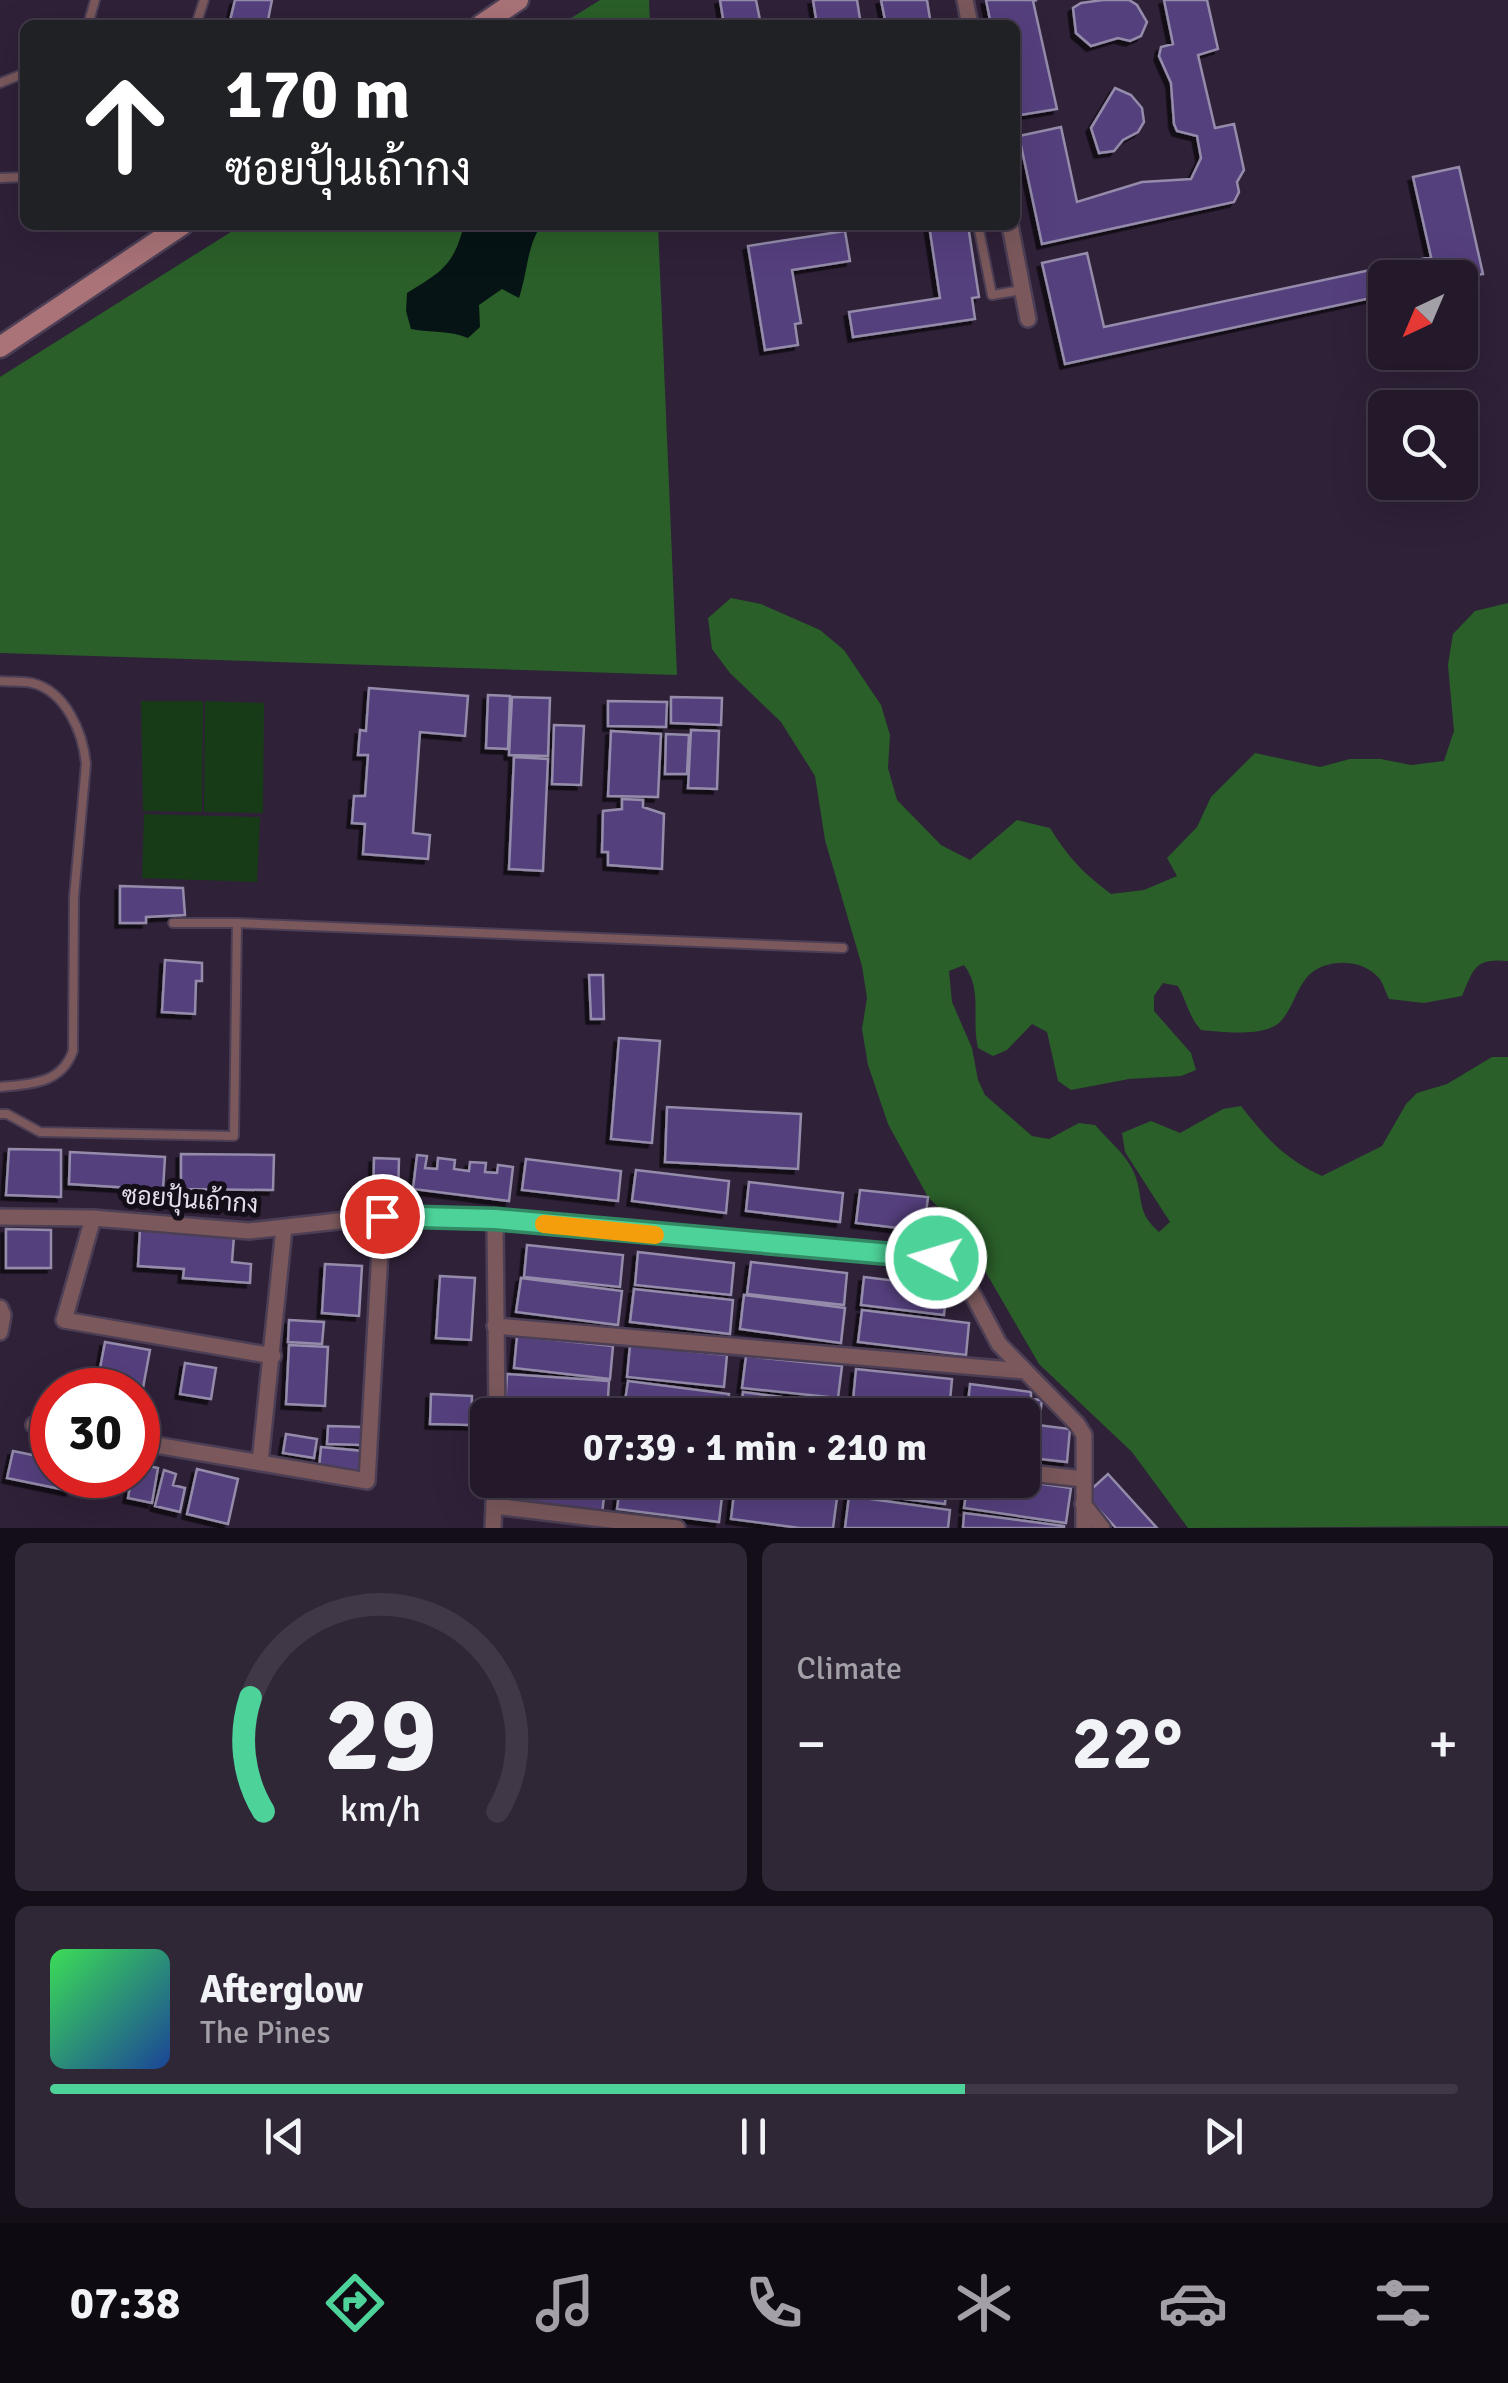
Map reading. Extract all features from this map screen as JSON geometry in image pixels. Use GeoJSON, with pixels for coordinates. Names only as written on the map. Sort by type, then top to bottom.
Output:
{"type":"FeatureCollection","features":[{"type":"Feature","properties":{"kind":"street"},"geometry":{"type":"LineString","coordinates":[[488,20],[518,0]]}},
{"type":"Feature","properties":{"kind":"street"},"geometry":{"type":"LineString","coordinates":[[0,347],[175,230]]}},
{"type":"Feature","properties":{"kind":"street"},"geometry":{"type":"LineString","coordinates":[[1011,230],[1028,319]]}},
{"type":"Feature","properties":{"kind":"street"},"geometry":{"type":"LineString","coordinates":[[160,1446],[368,1481],[382,1216]]}},
{"type":"Feature","properties":{"kind":"street","name":"ซอยปุ้นเถ้ากง"},"geometry":{"type":"LineString","coordinates":[[0,1217],[93,1218],[249,1232],[382,1216],[495,1219],[936,1258],[956,1267],[1000,1344],[1077,1424],[1084,1435],[1084,1479]]}},
{"type":"Feature","properties":{"kind":"street"},"geometry":{"type":"LineString","coordinates":[[93,1218],[64,1320],[273,1356]]}},
{"type":"Feature","properties":{"kind":"street"},"geometry":{"type":"LineString","coordinates":[[495,1219],[497,1398]]}},
{"type":"Feature","properties":{"kind":"street"},"geometry":{"type":"LineString","coordinates":[[260,1463],[284,1228]]}},
{"type":"Feature","properties":{"kind":"street"},"geometry":{"type":"LineString","coordinates":[[0,1308],[0,1332]]}},
{"type":"Feature","properties":{"kind":"street"},"geometry":{"type":"LineString","coordinates":[[495,1326],[1024,1371]]}},
{"type":"Feature","properties":{"kind":"street"},"geometry":{"type":"LineString","coordinates":[[1040,1474],[1084,1479],[1084,1528]]}},
{"type":"Feature","properties":{"kind":"street"},"geometry":{"type":"LineString","coordinates":[[493,1528],[494,1498]]}},
{"type":"Feature","properties":{"kind":"street"},"geometry":{"type":"LineString","coordinates":[[1083,1504],[1102,1528]]}},
{"type":"Feature","properties":{"kind":"street"},"geometry":{"type":"LineString","coordinates":[[494,1506],[678,1528]]}},
{"type":"Feature","properties":{"kind":"lane"},"geometry":{"type":"LineString","coordinates":[[979,230],[992,294],[1022,290]]}},
{"type":"Feature","properties":{"kind":"lane"},"geometry":{"type":"LineString","coordinates":[[0,681],[33,683],[52,693],[76,724],[86,764],[74,897],[72,1051],[69,1062],[52,1078],[35,1084],[0,1086]]}},
{"type":"Feature","properties":{"kind":"lane"},"geometry":{"type":"LineString","coordinates":[[173,923],[237,922],[844,948]]}},
{"type":"Feature","properties":{"kind":"lane"},"geometry":{"type":"LineString","coordinates":[[0,1114],[40,1132],[234,1136],[237,922]]}},
{"type":"Feature","properties":{"kind":"green space"},"geometry":{"type":"Polygon","coordinates":[[[600,0],[649,0],[650,20],[568,20],[600,0]]]}},
{"type":"Feature","properties":{"kind":"green space"},"geometry":{"type":"Polygon","coordinates":[[[234,230],[658,230],[677,675],[0,653],[0,377],[234,230]]]}},
{"type":"Feature","properties":{"kind":"green space"},"geometry":{"type":"Polygon","coordinates":[[[731,598],[761,604],[820,630],[844,650],[881,705],[890,735],[888,768],[897,800],[941,845],[970,860],[1017,820],[1050,828],[1077,864],[1111,894],[1144,890],[1177,876],[1167,858],[1197,827],[1211,797],[1255,753],[1320,767],[1350,759],[1381,759],[1411,765],[1444,761],[1454,731],[1448,665],[1453,634],[1475,611],[1508,603],[1508,961],[1482,963],[1462,996],[1424,1003],[1389,999],[1372,971],[1354,964],[1333,963],[1308,976],[1279,1023],[1263,1030],[1230,1032],[1201,1030],[1178,986],[1163,983],[1154,996],[1154,1011],[1191,1053],[1196,1070],[1181,1076],[1129,1079],[1071,1090],[1058,1081],[1047,1032],[1032,1024],[1007,1050],[993,1056],[978,1048],[970,975],[964,965],[949,971],[952,1002],[972,1048],[985,1095],[1032,1136],[1049,1139],[1079,1123],[1095,1125],[1132,1168],[1144,1212],[1159,1232],[1170,1222],[1125,1152],[1122,1133],[1151,1121],[1180,1133],[1223,1109],[1241,1106],[1277,1147],[1322,1176],[1382,1146],[1406,1104],[1417,1093],[1447,1084],[1492,1057],[1508,1057],[1508,1526],[1188,1528],[1132,1452],[1039,1364],[971,1247],[928,1197],[888,1124],[868,1065],[862,1029],[867,998],[862,966],[825,840],[815,776],[781,722],[730,673],[712,649],[708,618],[731,598]]]}},
{"type":"Feature","properties":{"kind":"green space"},"geometry":{"type":"Polygon","coordinates":[[[141,701],[203,701],[202,812],[143,811],[141,701]]]}},
{"type":"Feature","properties":{"kind":"green space"},"geometry":{"type":"Polygon","coordinates":[[[205,701],[264,703],[263,813],[204,812],[205,701]]]}},
{"type":"Feature","properties":{"kind":"green space"},"geometry":{"type":"Polygon","coordinates":[[[144,814],[260,817],[257,882],[142,878],[144,814]]]}},
{"type":"Feature","properties":{"kind":"shaded area"},"geometry":{"type":"Polygon","coordinates":[[[538,230],[519,298],[502,289],[479,305],[480,327],[468,338],[411,329],[407,293],[448,262],[462,232],[538,230]]]}},
{"type":"Feature","properties":{"kind":"building"},"geometry":{"type":"Polygon","coordinates":[[[235,0],[272,0],[268,20],[230,20],[235,0]]]}},
{"type":"Feature","properties":{"kind":"building"},"geometry":{"type":"Polygon","coordinates":[[[720,0],[756,0],[760,20],[723,20],[720,0]]]}},
{"type":"Feature","properties":{"kind":"building"},"geometry":{"type":"Polygon","coordinates":[[[813,0],[857,0],[860,20],[816,20],[813,0]]]}},
{"type":"Feature","properties":{"kind":"building"},"geometry":{"type":"Polygon","coordinates":[[[881,0],[927,0],[930,20],[885,20],[881,0]]]}},
{"type":"Feature","properties":{"kind":"building"},"geometry":{"type":"Polygon","coordinates":[[[986,0],[1037,0],[1033,1],[1057,109],[1020,115],[1020,20],[990,20],[986,0]]]}},
{"type":"Feature","properties":{"kind":"building"},"geometry":{"type":"Polygon","coordinates":[[[1103,0],[1129,0],[1137,5],[1147,22],[1141,36],[1091,46],[1076,33],[1073,8],[1103,0]]]}},
{"type":"Feature","properties":{"kind":"building"},"geometry":{"type":"Polygon","coordinates":[[[1164,0],[1207,0],[1218,49],[1198,55],[1215,128],[1234,124],[1244,170],[1237,182],[1239,192],[1234,202],[1042,244],[1020,136],[1061,127],[1077,202],[1142,182],[1191,179],[1201,158],[1197,136],[1177,131],[1171,83],[1159,56],[1161,47],[1173,44],[1164,0]]]}},
{"type":"Feature","properties":{"kind":"building"},"geometry":{"type":"Polygon","coordinates":[[[1115,88],[1131,95],[1142,108],[1144,122],[1138,132],[1123,140],[1114,151],[1099,153],[1091,128],[1115,88]]]}},
{"type":"Feature","properties":{"kind":"building"},"geometry":{"type":"Polygon","coordinates":[[[1459,167],[1483,274],[1478,275],[1478,260],[1417,260],[1431,257],[1413,177],[1459,167]]]}},
{"type":"Feature","properties":{"kind":"building"},"geometry":{"type":"Polygon","coordinates":[[[930,230],[969,230],[979,297],[972,298],[975,319],[853,337],[849,312],[940,298],[930,230]]]}},
{"type":"Feature","properties":{"kind":"building"},"geometry":{"type":"Polygon","coordinates":[[[845,231],[850,261],[792,270],[801,323],[795,324],[798,345],[765,350],[748,246],[845,231]]]}},
{"type":"Feature","properties":{"kind":"building"},"geometry":{"type":"Polygon","coordinates":[[[1087,253],[1104,327],[1368,270],[1368,299],[1065,364],[1042,263],[1087,253]]]}},
{"type":"Feature","properties":{"kind":"building"},"geometry":{"type":"Polygon","coordinates":[[[369,688],[468,696],[465,736],[420,732],[413,833],[430,835],[428,859],[363,854],[365,824],[352,823],[354,796],[365,796],[368,755],[358,755],[360,730],[366,731],[369,688]]]}},
{"type":"Feature","properties":{"kind":"building"},"geometry":{"type":"Polygon","coordinates":[[[488,695],[510,696],[508,749],[486,748],[488,695]]]}},
{"type":"Feature","properties":{"kind":"building"},"geometry":{"type":"Polygon","coordinates":[[[512,697],[550,698],[548,756],[509,755],[512,697]]]}},
{"type":"Feature","properties":{"kind":"building"},"geometry":{"type":"Polygon","coordinates":[[[671,697],[722,698],[721,725],[671,723],[671,697]]]}},
{"type":"Feature","properties":{"kind":"building"},"geometry":{"type":"Polygon","coordinates":[[[608,701],[667,702],[666,727],[608,726],[608,701]]]}},
{"type":"Feature","properties":{"kind":"building"},"geometry":{"type":"Polygon","coordinates":[[[554,725],[584,726],[581,785],[552,784],[554,725]]]}},
{"type":"Feature","properties":{"kind":"building"},"geometry":{"type":"Polygon","coordinates":[[[691,730],[719,731],[717,789],[688,788],[691,730]]]}},
{"type":"Feature","properties":{"kind":"building"},"geometry":{"type":"Polygon","coordinates":[[[611,731],[661,734],[658,797],[608,796],[611,731]]]}},
{"type":"Feature","properties":{"kind":"building"},"geometry":{"type":"Polygon","coordinates":[[[666,734],[689,735],[687,774],[665,774],[666,734]]]}},
{"type":"Feature","properties":{"kind":"building"},"geometry":{"type":"Polygon","coordinates":[[[514,757],[548,759],[543,871],[509,869],[514,757]]]}},
{"type":"Feature","properties":{"kind":"building"},"geometry":{"type":"Polygon","coordinates":[[[622,799],[643,800],[643,807],[664,814],[662,869],[608,865],[608,852],[602,852],[603,811],[622,809],[622,799]]]}},
{"type":"Feature","properties":{"kind":"building"},"geometry":{"type":"Polygon","coordinates":[[[120,886],[183,888],[185,915],[146,917],[146,923],[120,923],[120,886]]]}},
{"type":"Feature","properties":{"kind":"building"},"geometry":{"type":"Polygon","coordinates":[[[165,960],[202,963],[202,981],[196,981],[195,1014],[162,1012],[165,960]]]}},
{"type":"Feature","properties":{"kind":"building"},"geometry":{"type":"Polygon","coordinates":[[[589,975],[603,975],[604,1019],[591,1019],[589,975]]]}},
{"type":"Feature","properties":{"kind":"building"},"geometry":{"type":"Polygon","coordinates":[[[619,1038],[660,1041],[652,1143],[611,1139],[619,1038]]]}},
{"type":"Feature","properties":{"kind":"building"},"geometry":{"type":"Polygon","coordinates":[[[667,1107],[801,1114],[798,1169],[665,1162],[667,1107]]]}},
{"type":"Feature","properties":{"kind":"building"},"geometry":{"type":"Polygon","coordinates":[[[9,1149],[61,1150],[61,1197],[6,1195],[9,1149]]]}},
{"type":"Feature","properties":{"kind":"building"},"geometry":{"type":"Polygon","coordinates":[[[70,1152],[165,1157],[163,1190],[69,1184],[70,1152]]]}},
{"type":"Feature","properties":{"kind":"building"},"geometry":{"type":"Polygon","coordinates":[[[181,1154],[274,1155],[273,1190],[181,1189],[181,1154]]]}},
{"type":"Feature","properties":{"kind":"building"},"geometry":{"type":"Polygon","coordinates":[[[417,1155],[427,1156],[425,1168],[437,1169],[438,1158],[455,1160],[454,1169],[469,1171],[470,1162],[486,1163],[485,1172],[497,1173],[498,1165],[513,1167],[509,1201],[413,1189],[417,1155]]]}},
{"type":"Feature","properties":{"kind":"building"},"geometry":{"type":"Polygon","coordinates":[[[374,1158],[399,1159],[398,1199],[373,1198],[374,1158]]]}},
{"type":"Feature","properties":{"kind":"building"},"geometry":{"type":"Polygon","coordinates":[[[526,1159],[621,1171],[618,1201],[522,1190],[526,1159]]]}},
{"type":"Feature","properties":{"kind":"building"},"geometry":{"type":"Polygon","coordinates":[[[636,1170],[729,1181],[726,1213],[632,1201],[636,1170]]]}},
{"type":"Feature","properties":{"kind":"building"},"geometry":{"type":"Polygon","coordinates":[[[749,1182],[843,1193],[840,1222],[746,1211],[749,1182]]]}},
{"type":"Feature","properties":{"kind":"building"},"geometry":{"type":"Polygon","coordinates":[[[860,1190],[928,1197],[924,1231],[856,1223],[860,1190]]]}},
{"type":"Feature","properties":{"kind":"building"},"geometry":{"type":"Polygon","coordinates":[[[6,1229],[51,1230],[51,1268],[6,1268],[6,1229]]]}},
{"type":"Feature","properties":{"kind":"building"},"geometry":{"type":"Polygon","coordinates":[[[140,1229],[234,1236],[232,1262],[251,1264],[250,1283],[183,1278],[184,1269],[138,1266],[140,1229]]]}},
{"type":"Feature","properties":{"kind":"building"},"geometry":{"type":"Polygon","coordinates":[[[527,1245],[623,1255],[620,1287],[524,1277],[527,1245]]]}},
{"type":"Feature","properties":{"kind":"building"},"geometry":{"type":"Polygon","coordinates":[[[638,1252],[734,1263],[731,1295],[635,1285],[638,1252]]]}},
{"type":"Feature","properties":{"kind":"building"},"geometry":{"type":"Polygon","coordinates":[[[751,1262],[847,1273],[844,1305],[747,1294],[751,1262]]]}},
{"type":"Feature","properties":{"kind":"building"},"geometry":{"type":"Polygon","coordinates":[[[325,1264],[362,1266],[359,1316],[322,1313],[325,1264]]]}},
{"type":"Feature","properties":{"kind":"building"},"geometry":{"type":"Polygon","coordinates":[[[440,1276],[475,1278],[471,1340],[436,1338],[440,1276]]]}},
{"type":"Feature","properties":{"kind":"building"},"geometry":{"type":"Polygon","coordinates":[[[864,1277],[947,1287],[944,1315],[861,1305],[864,1277]]]}},
{"type":"Feature","properties":{"kind":"building"},"geometry":{"type":"Polygon","coordinates":[[[521,1278],[622,1291],[618,1325],[516,1312],[521,1278]]]}},
{"type":"Feature","properties":{"kind":"building"},"geometry":{"type":"Polygon","coordinates":[[[634,1289],[733,1300],[730,1334],[630,1322],[634,1289]]]}},
{"type":"Feature","properties":{"kind":"building"},"geometry":{"type":"Polygon","coordinates":[[[744,1295],[845,1308],[841,1343],[740,1329],[744,1295]]]}},
{"type":"Feature","properties":{"kind":"building"},"geometry":{"type":"Polygon","coordinates":[[[862,1310],[969,1323],[966,1355],[858,1342],[862,1310]]]}},
{"type":"Feature","properties":{"kind":"building"},"geometry":{"type":"Polygon","coordinates":[[[289,1320],[324,1322],[322,1344],[288,1342],[289,1320]]]}},
{"type":"Feature","properties":{"kind":"building"},"geometry":{"type":"Polygon","coordinates":[[[517,1336],[613,1346],[610,1379],[514,1368],[517,1336]]]}},
{"type":"Feature","properties":{"kind":"building"},"geometry":{"type":"Polygon","coordinates":[[[105,1342],[150,1350],[147,1368],[100,1368],[105,1342]]]}},
{"type":"Feature","properties":{"kind":"building"},"geometry":{"type":"Polygon","coordinates":[[[289,1345],[328,1347],[325,1406],[286,1404],[289,1345]]]}},
{"type":"Feature","properties":{"kind":"building"},"geometry":{"type":"Polygon","coordinates":[[[630,1345],[727,1355],[724,1387],[627,1377],[630,1345]]]}},
{"type":"Feature","properties":{"kind":"building"},"geometry":{"type":"Polygon","coordinates":[[[746,1356],[842,1366],[838,1398],[742,1388],[746,1356]]]}},
{"type":"Feature","properties":{"kind":"building"},"geometry":{"type":"Polygon","coordinates":[[[185,1363],[216,1368],[211,1399],[180,1394],[185,1363]]]}},
{"type":"Feature","properties":{"kind":"building"},"geometry":{"type":"Polygon","coordinates":[[[856,1369],[952,1379],[950,1398],[853,1398],[856,1369]]]}},
{"type":"Feature","properties":{"kind":"building"},"geometry":{"type":"Polygon","coordinates":[[[507,1374],[609,1381],[608,1398],[506,1398],[507,1374]]]}},
{"type":"Feature","properties":{"kind":"building"},"geometry":{"type":"Polygon","coordinates":[[[628,1381],[729,1394],[728,1398],[626,1398],[628,1381]]]}},
{"type":"Feature","properties":{"kind":"building"},"geometry":{"type":"Polygon","coordinates":[[[970,1384],[1031,1392],[1031,1398],[969,1398],[970,1384]]]}},
{"type":"Feature","properties":{"kind":"building"},"geometry":{"type":"Polygon","coordinates":[[[743,1392],[790,1398],[742,1398],[743,1392]]]}},
{"type":"Feature","properties":{"kind":"building"},"geometry":{"type":"Polygon","coordinates":[[[431,1394],[472,1396],[470,1425],[430,1424],[431,1394]]]}},
{"type":"Feature","properties":{"kind":"building"},"geometry":{"type":"Polygon","coordinates":[[[1040,1425],[1070,1429],[1067,1462],[1040,1459],[1040,1425]]]}},
{"type":"Feature","properties":{"kind":"building"},"geometry":{"type":"Polygon","coordinates":[[[328,1426],[362,1427],[362,1445],[327,1444],[328,1426]]]}},
{"type":"Feature","properties":{"kind":"building"},"geometry":{"type":"Polygon","coordinates":[[[286,1434],[317,1439],[314,1458],[283,1453],[286,1434]]]}},
{"type":"Feature","properties":{"kind":"building"},"geometry":{"type":"Polygon","coordinates":[[[321,1447],[363,1451],[361,1472],[319,1468],[321,1447]]]}},
{"type":"Feature","properties":{"kind":"building"},"geometry":{"type":"Polygon","coordinates":[[[13,1451],[30,1454],[30,1483],[7,1478],[13,1451]]]}},
{"type":"Feature","properties":{"kind":"building"},"geometry":{"type":"Polygon","coordinates":[[[197,1469],[238,1479],[228,1524],[187,1514],[197,1469]]]}},
{"type":"Feature","properties":{"kind":"building"},"geometry":{"type":"Polygon","coordinates":[[[164,1470],[176,1474],[173,1485],[185,1488],[180,1512],[155,1506],[164,1470]]]}},
{"type":"Feature","properties":{"kind":"building"},"geometry":{"type":"Polygon","coordinates":[[[1108,1474],[1157,1528],[1116,1528],[1085,1495],[1108,1474]]]}},
{"type":"Feature","properties":{"kind":"building"},"geometry":{"type":"Polygon","coordinates":[[[1040,1484],[1071,1488],[1066,1523],[964,1508],[965,1498],[1040,1498],[1040,1484]]]}},
{"type":"Feature","properties":{"kind":"building"},"geometry":{"type":"Polygon","coordinates":[[[501,1498],[604,1498],[602,1514],[501,1501],[501,1498]]]}},
{"type":"Feature","properties":{"kind":"building"},"geometry":{"type":"Polygon","coordinates":[[[619,1498],[722,1498],[719,1522],[617,1509],[619,1498]]]}},
{"type":"Feature","properties":{"kind":"building"},"geometry":{"type":"Polygon","coordinates":[[[733,1498],[837,1498],[833,1528],[731,1519],[733,1498]]]}},
{"type":"Feature","properties":{"kind":"building"},"geometry":{"type":"Polygon","coordinates":[[[849,1498],[950,1510],[948,1528],[845,1528],[849,1498]]]}},
{"type":"Feature","properties":{"kind":"building"},"geometry":{"type":"Polygon","coordinates":[[[897,1498],[946,1498],[945,1504],[897,1498]]]}},
{"type":"Feature","properties":{"kind":"building"},"geometry":{"type":"Polygon","coordinates":[[[964,1513],[1064,1526],[1064,1528],[963,1528],[964,1513]]]}},
{"type":"Feature","properties":{"kind":"slow traffic"},"geometry":{"type":"LineString","coordinates":[[544,1224],[655,1235]]}},
{"type":"Feature","properties":{"kind":"route"},"geometry":{"type":"LineString","coordinates":[[382,1216],[495,1219],[936,1258]]}}]}
